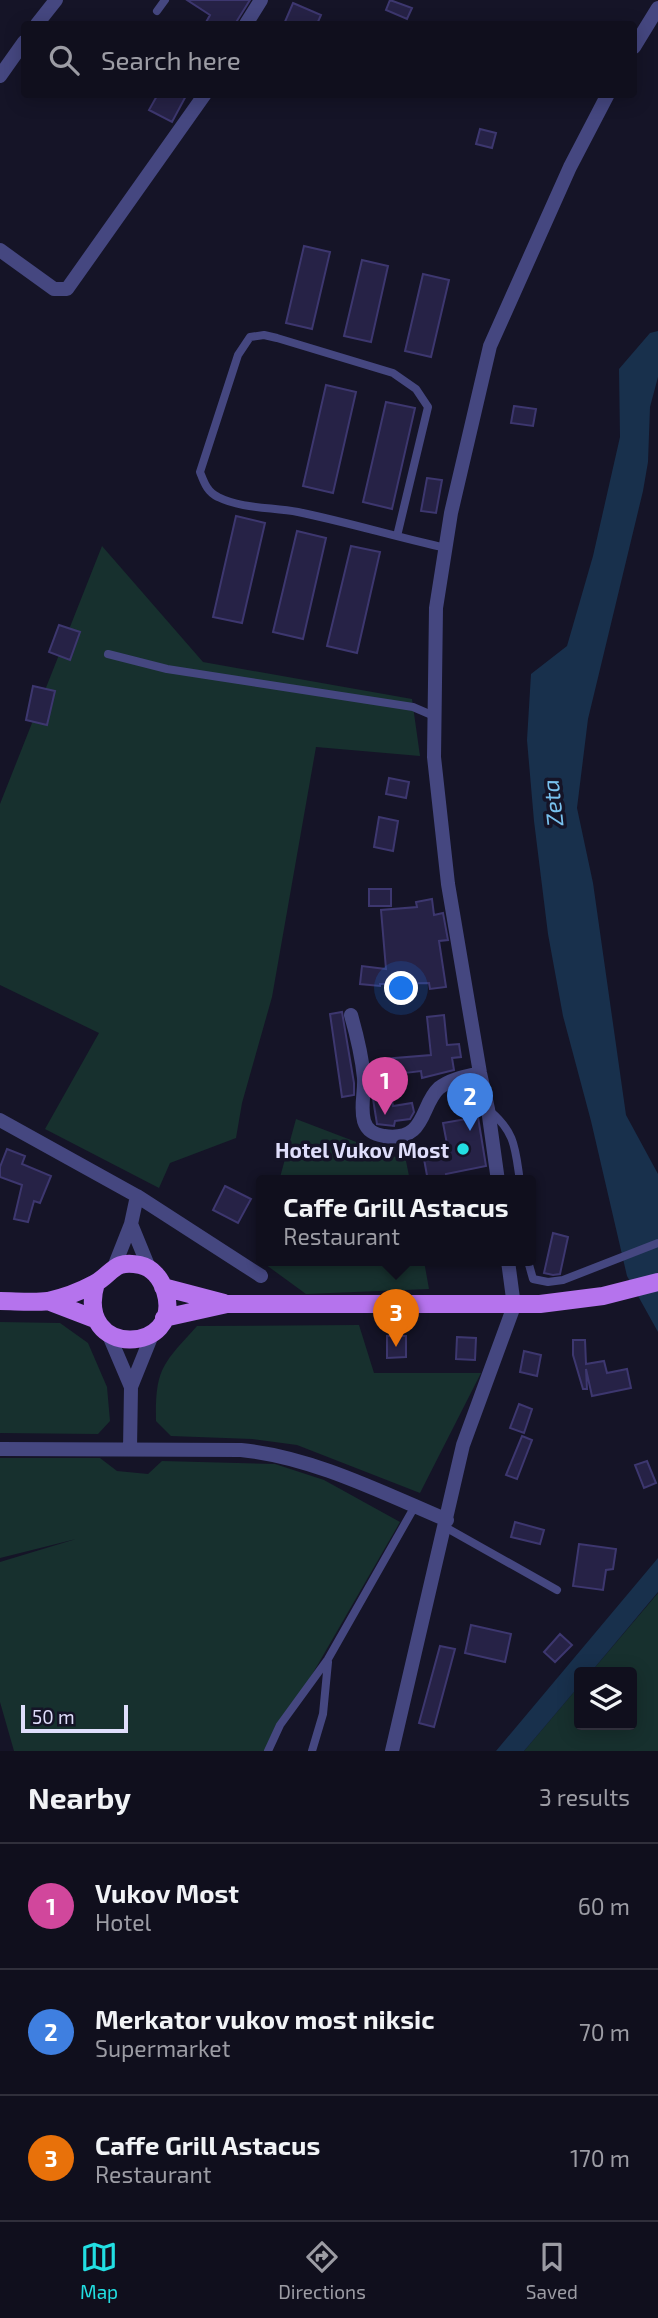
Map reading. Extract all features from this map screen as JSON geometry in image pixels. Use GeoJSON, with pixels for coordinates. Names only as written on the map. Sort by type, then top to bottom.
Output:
{"type":"FeatureCollection","features":[{"type":"Feature","properties":{"kind":"main road"},"geometry":{"type":"LineString","coordinates":[[0,1301],[48,1301],[96,1283],[114,1267],[124,1264],[149,1268],[159,1278],[167,1300],[164,1318],[152,1335],[135,1341],[108,1333],[95,1319],[48,1301]]}},
{"type":"Feature","properties":{"kind":"main road"},"geometry":{"type":"LineString","coordinates":[[95,1319],[92,1296],[96,1283]]}},
{"type":"Feature","properties":{"kind":"main road"},"geometry":{"type":"LineString","coordinates":[[164,1318],[227,1304],[514,1306],[603,1296],[658,1283]]}},
{"type":"Feature","properties":{"kind":"main road"},"geometry":{"type":"LineString","coordinates":[[163,1287],[227,1304]]}},
{"type":"Feature","properties":{"kind":"street"},"geometry":{"type":"LineString","coordinates":[[39,21],[56,0]]}},
{"type":"Feature","properties":{"kind":"street"},"geometry":{"type":"LineString","coordinates":[[248,21],[261,0]]}},
{"type":"Feature","properties":{"kind":"street"},"geometry":{"type":"LineString","coordinates":[[637,42],[658,8]]}},
{"type":"Feature","properties":{"kind":"street"},"geometry":{"type":"LineString","coordinates":[[0,76],[21,46]]}},
{"type":"Feature","properties":{"kind":"street"},"geometry":{"type":"LineString","coordinates":[[0,250],[54,289],[67,289],[202,98]]}},
{"type":"Feature","properties":{"kind":"street"},"geometry":{"type":"LineString","coordinates":[[497,1175],[448,884],[434,757],[436,608],[452,513],[490,346],[570,167],[606,98]]}},
{"type":"Feature","properties":{"kind":"street"},"geometry":{"type":"LineString","coordinates":[[351,1015],[360,1045],[365,1082],[361,1106],[365,1123],[370,1131],[378,1135],[392,1137],[407,1133],[424,1117],[441,1086],[480,1073]]}},
{"type":"Feature","properties":{"kind":"street"},"geometry":{"type":"LineString","coordinates":[[0,1120],[137,1196],[261,1276]]}},
{"type":"Feature","properties":{"kind":"street"},"geometry":{"type":"LineString","coordinates":[[114,1267],[131,1224],[137,1196]]}},
{"type":"Feature","properties":{"kind":"street"},"geometry":{"type":"LineString","coordinates":[[131,1224],[149,1268]]}},
{"type":"Feature","properties":{"kind":"street"},"geometry":{"type":"LineString","coordinates":[[392,1751],[463,1445],[514,1306],[509,1266]]}},
{"type":"Feature","properties":{"kind":"street"},"geometry":{"type":"LineString","coordinates":[[108,1333],[131,1387]]}},
{"type":"Feature","properties":{"kind":"street"},"geometry":{"type":"LineString","coordinates":[[130,1449],[131,1387],[152,1335]]}},
{"type":"Feature","properties":{"kind":"street"},"geometry":{"type":"LineString","coordinates":[[0,1449],[241,1450],[272,1453],[312,1465],[415,1506],[446,1524]]}},
{"type":"Feature","properties":{"kind":"lane"},"geometry":{"type":"LineString","coordinates":[[157,11],[165,0]]}},
{"type":"Feature","properties":{"kind":"lane"},"geometry":{"type":"LineString","coordinates":[[397,536],[428,407],[416,388],[393,373],[276,338],[264,335],[250,337],[239,355],[200,472],[206,488],[216,497],[234,502],[297,512],[446,548]]}},
{"type":"Feature","properties":{"kind":"lane"},"geometry":{"type":"LineString","coordinates":[[108,654],[167,669],[413,707],[434,716]]}},
{"type":"Feature","properties":{"kind":"lane"},"geometry":{"type":"LineString","coordinates":[[488,1109],[506,1125],[514,1146],[519,1175]]}},
{"type":"Feature","properties":{"kind":"lane"},"geometry":{"type":"LineString","coordinates":[[529,1266],[533,1279],[548,1282],[563,1280],[658,1242]]}},
{"type":"Feature","properties":{"kind":"lane"},"geometry":{"type":"LineString","coordinates":[[268,1751],[280,1725],[328,1659],[415,1506]]}},
{"type":"Feature","properties":{"kind":"lane"},"geometry":{"type":"LineString","coordinates":[[446,1524],[557,1590]]}},
{"type":"Feature","properties":{"kind":"lane"},"geometry":{"type":"LineString","coordinates":[[312,1751],[323,1714],[328,1659]]}},
{"type":"Feature","properties":{"kind":"green space"},"geometry":{"type":"Polygon","coordinates":[[[102,546],[203,662],[412,699],[420,756],[316,747],[272,997],[242,1103],[236,1138],[170,1163],[159,1188],[45,1129],[99,1033],[0,985],[0,804],[102,546]]]}},
{"type":"Feature","properties":{"kind":"green space"},"geometry":{"type":"Polygon","coordinates":[[[296,1119],[406,1161],[409,1175],[281,1175],[296,1119]]]}},
{"type":"Feature","properties":{"kind":"green space"},"geometry":{"type":"Polygon","coordinates":[[[268,1266],[425,1266],[429,1289],[306,1294],[268,1266]]]}},
{"type":"Feature","properties":{"kind":"green space"},"geometry":{"type":"Polygon","coordinates":[[[0,1322],[60,1323],[88,1343],[107,1387],[110,1421],[98,1434],[0,1433],[0,1322]]]}},
{"type":"Feature","properties":{"kind":"green space"},"geometry":{"type":"Polygon","coordinates":[[[359,1325],[374,1373],[481,1373],[420,1493],[297,1445],[252,1439],[171,1436],[156,1421],[157,1389],[163,1368],[197,1326],[359,1325]]]}},
{"type":"Feature","properties":{"kind":"green space"},"geometry":{"type":"Polygon","coordinates":[[[0,1458],[100,1458],[117,1471],[148,1474],[162,1461],[275,1464],[324,1480],[400,1522],[268,1751],[14,1751],[0,1702],[0,1562],[76,1539],[0,1558],[0,1458]]]}},
{"type":"Feature","properties":{"kind":"green space"},"geometry":{"type":"Polygon","coordinates":[[[658,1593],[658,1751],[524,1751],[574,1692],[574,1730],[637,1730],[637,1667],[595,1667],[658,1593]]]}},
{"type":"Feature","properties":{"kind":"water","name":"Zeta"},"geometry":{"type":"Polygon","coordinates":[[[658,331],[658,377],[650,407],[648,462],[588,719],[577,808],[593,883],[626,1115],[658,1174],[658,1332],[627,1276],[563,1016],[548,934],[527,740],[531,674],[567,646],[593,556],[620,437],[619,369],[650,333],[658,331]]]}},
{"type":"Feature","properties":{"kind":"water"},"geometry":{"type":"Polygon","coordinates":[[[658,1558],[658,1592],[595,1667],[574,1667],[574,1692],[524,1751],[496,1751],[658,1558]]]}},
{"type":"Feature","properties":{"kind":"building"},"geometry":{"type":"Polygon","coordinates":[[[187,0],[250,0],[237,21],[207,21],[210,15],[187,0]]]}},
{"type":"Feature","properties":{"kind":"building"},"geometry":{"type":"Polygon","coordinates":[[[390,0],[412,8],[407,19],[386,10],[390,0]]]}},
{"type":"Feature","properties":{"kind":"building"},"geometry":{"type":"Polygon","coordinates":[[[293,3],[321,15],[318,21],[285,21],[293,3]]]}},
{"type":"Feature","properties":{"kind":"building"},"geometry":{"type":"Polygon","coordinates":[[[156,98],[185,98],[172,122],[149,110],[156,98]]]}},
{"type":"Feature","properties":{"kind":"building"},"geometry":{"type":"Polygon","coordinates":[[[480,129],[496,133],[492,148],[476,144],[480,129]]]}},
{"type":"Feature","properties":{"kind":"building"},"geometry":{"type":"Polygon","coordinates":[[[304,246],[330,252],[312,329],[286,323],[304,246]]]}},
{"type":"Feature","properties":{"kind":"building"},"geometry":{"type":"Polygon","coordinates":[[[362,260],[388,266],[371,342],[344,336],[362,260]]]}},
{"type":"Feature","properties":{"kind":"building"},"geometry":{"type":"Polygon","coordinates":[[[423,274],[449,280],[431,357],[405,351],[423,274]]]}},
{"type":"Feature","properties":{"kind":"building"},"geometry":{"type":"Polygon","coordinates":[[[326,385],[356,392],[333,493],[303,486],[326,385]]]}},
{"type":"Feature","properties":{"kind":"building"},"geometry":{"type":"Polygon","coordinates":[[[386,402],[415,408],[392,509],[363,502],[386,402]]]}},
{"type":"Feature","properties":{"kind":"building"},"geometry":{"type":"Polygon","coordinates":[[[514,406],[536,409],[533,426],[511,423],[514,406]]]}},
{"type":"Feature","properties":{"kind":"building"},"geometry":{"type":"Polygon","coordinates":[[[427,478],[442,480],[436,513],[421,511],[427,478]]]}},
{"type":"Feature","properties":{"kind":"building"},"geometry":{"type":"Polygon","coordinates":[[[236,516],[265,523],[242,623],[213,617],[236,516]]]}},
{"type":"Feature","properties":{"kind":"building"},"geometry":{"type":"Polygon","coordinates":[[[297,531],[326,538],[303,639],[273,632],[297,531]]]}},
{"type":"Feature","properties":{"kind":"building"},"geometry":{"type":"Polygon","coordinates":[[[351,546],[380,552],[357,653],[327,646],[351,546]]]}},
{"type":"Feature","properties":{"kind":"building"},"geometry":{"type":"Polygon","coordinates":[[[59,625],[80,632],[70,660],[49,652],[59,625]]]}},
{"type":"Feature","properties":{"kind":"building"},"geometry":{"type":"Polygon","coordinates":[[[33,686],[55,691],[47,725],[26,720],[33,686]]]}},
{"type":"Feature","properties":{"kind":"building"},"geometry":{"type":"Polygon","coordinates":[[[389,778],[409,782],[406,798],[386,794],[389,778]]]}},
{"type":"Feature","properties":{"kind":"building"},"geometry":{"type":"Polygon","coordinates":[[[379,817],[398,821],[393,851],[374,847],[379,817]]]}},
{"type":"Feature","properties":{"kind":"building"},"geometry":{"type":"Polygon","coordinates":[[[369,889],[391,889],[391,906],[369,906],[369,889]]]}},
{"type":"Feature","properties":{"kind":"building"},"geometry":{"type":"Polygon","coordinates":[[[432,899],[434,915],[443,913],[448,940],[439,941],[446,987],[430,989],[429,983],[380,986],[360,984],[362,966],[386,969],[381,910],[417,907],[416,902],[432,899]]]}},
{"type":"Feature","properties":{"kind":"building"},"geometry":{"type":"Polygon","coordinates":[[[342,1012],[354,1095],[342,1097],[330,1014],[342,1012]]]}},
{"type":"Feature","properties":{"kind":"building"},"geometry":{"type":"Polygon","coordinates":[[[444,1015],[447,1045],[459,1044],[461,1057],[452,1058],[454,1070],[422,1078],[421,1071],[387,1075],[393,1106],[412,1103],[414,1112],[410,1119],[395,1121],[394,1126],[377,1124],[372,1063],[383,1062],[383,1059],[431,1055],[427,1017],[444,1015]]]}},
{"type":"Feature","properties":{"kind":"building"},"geometry":{"type":"Polygon","coordinates":[[[478,1117],[486,1166],[446,1175],[427,1175],[422,1148],[447,1144],[443,1123],[478,1117]]]}},
{"type":"Feature","properties":{"kind":"building"},"geometry":{"type":"Polygon","coordinates":[[[7,1149],[25,1156],[22,1164],[51,1176],[40,1203],[34,1201],[28,1222],[14,1219],[22,1185],[0,1177],[0,1167],[7,1149]]]}},
{"type":"Feature","properties":{"kind":"building"},"geometry":{"type":"Polygon","coordinates":[[[225,1186],[251,1199],[238,1223],[213,1210],[225,1186]]]}},
{"type":"Feature","properties":{"kind":"building"},"geometry":{"type":"Polygon","coordinates":[[[553,1233],[568,1237],[560,1274],[553,1275],[544,1273],[553,1233]]]}},
{"type":"Feature","properties":{"kind":"building"},"geometry":{"type":"Polygon","coordinates":[[[387,1336],[406,1336],[406,1357],[387,1358],[387,1336]]]}},
{"type":"Feature","properties":{"kind":"building"},"geometry":{"type":"Polygon","coordinates":[[[457,1337],[476,1338],[475,1360],[456,1359],[457,1337]]]}},
{"type":"Feature","properties":{"kind":"building"},"geometry":{"type":"Polygon","coordinates":[[[573,1340],[585,1340],[586,1364],[604,1361],[607,1373],[627,1369],[631,1388],[592,1396],[586,1369],[587,1389],[583,1389],[573,1355],[573,1340]]]}},
{"type":"Feature","properties":{"kind":"building"},"geometry":{"type":"Polygon","coordinates":[[[524,1351],[541,1355],[537,1376],[520,1372],[524,1351]]]}},
{"type":"Feature","properties":{"kind":"building"},"geometry":{"type":"Polygon","coordinates":[[[519,1404],[532,1409],[524,1433],[510,1428],[519,1404]]]}},
{"type":"Feature","properties":{"kind":"building"},"geometry":{"type":"Polygon","coordinates":[[[522,1436],[532,1440],[517,1479],[506,1475],[522,1436]]]}},
{"type":"Feature","properties":{"kind":"building"},"geometry":{"type":"Polygon","coordinates":[[[647,1461],[656,1483],[644,1488],[635,1465],[647,1461]]]}},
{"type":"Feature","properties":{"kind":"building"},"geometry":{"type":"Polygon","coordinates":[[[515,1522],[544,1530],[540,1544],[511,1537],[515,1522]]]}},
{"type":"Feature","properties":{"kind":"building"},"geometry":{"type":"Polygon","coordinates":[[[579,1544],[616,1549],[613,1569],[606,1570],[603,1590],[573,1586],[579,1544]]]}},
{"type":"Feature","properties":{"kind":"building"},"geometry":{"type":"Polygon","coordinates":[[[471,1625],[511,1634],[505,1662],[465,1653],[471,1625]]]}},
{"type":"Feature","properties":{"kind":"building"},"geometry":{"type":"Polygon","coordinates":[[[560,1634],[572,1645],[555,1662],[544,1652],[560,1634]]]}},
{"type":"Feature","properties":{"kind":"building"},"geometry":{"type":"Polygon","coordinates":[[[440,1646],[455,1649],[434,1727],[419,1723],[440,1646]]]}},
{"type":"Feature","properties":{"kind":"place","name":"Vukov Most"},"geometry":{"type":"Point","coordinates":[385,1115]}},
{"type":"Feature","properties":{"kind":"place","name":"Merkator vukov most niksic"},"geometry":{"type":"Point","coordinates":[470,1131]}},
{"type":"Feature","properties":{"kind":"place","name":"Hotel Vukov Most"},"geometry":{"type":"Point","coordinates":[463,1149]}},
{"type":"Feature","properties":{"kind":"place","name":"Caffe Grill Astacus"},"geometry":{"type":"Point","coordinates":[396,1347]}}]}
